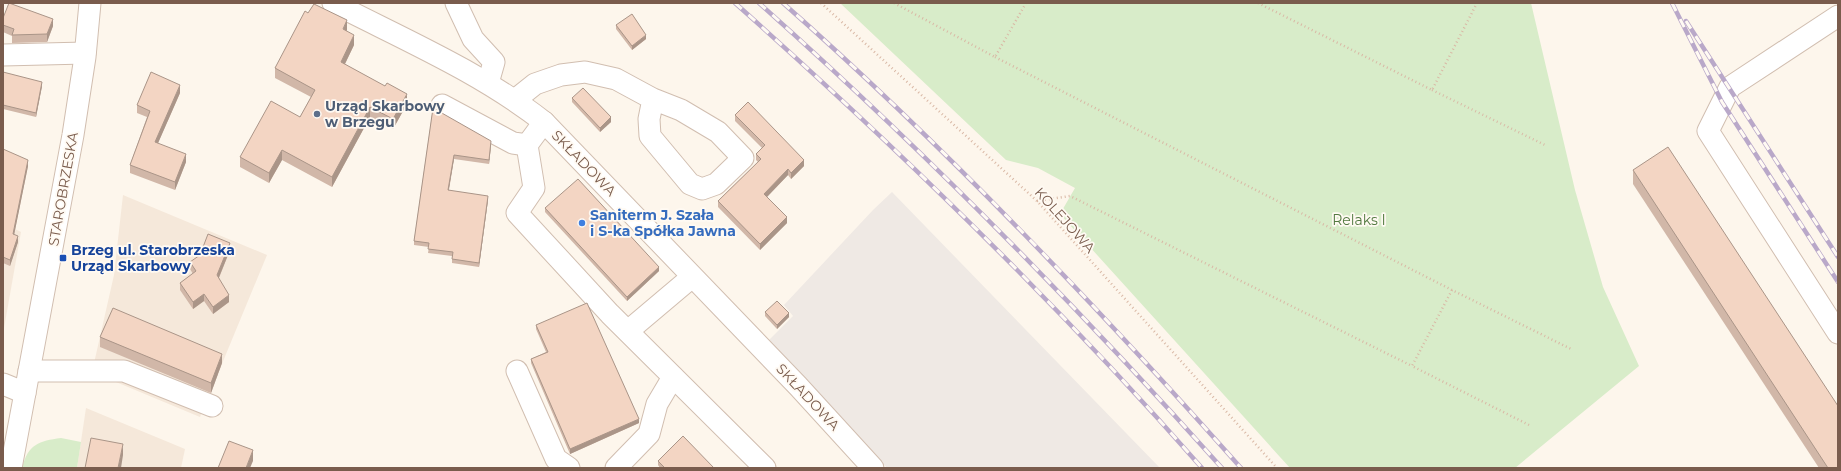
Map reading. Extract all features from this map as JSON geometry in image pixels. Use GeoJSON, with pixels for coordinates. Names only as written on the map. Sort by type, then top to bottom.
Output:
{"type":"FeatureCollection","features":[{"type":"Feature","properties":{"kind":"street","name":"STAROBRZESKA"},"geometry":{"type":"LineString","coordinates":[[12,468],[73,135],[85,53],[90,3]]}},
{"type":"Feature","properties":{"kind":"street","name":"SKŁADOWA"},"geometry":{"type":"LineString","coordinates":[[333,3],[445,59],[515,100],[544,122],[798,386],[873,468]]}},
{"type":"Feature","properties":{"kind":"street"},"geometry":{"type":"LineString","coordinates":[[456,3],[473,39],[494,62],[488,84]]}},
{"type":"Feature","properties":{"kind":"street"},"geometry":{"type":"LineString","coordinates":[[1838,16],[1730,87],[1708,131],[1838,333]]}},
{"type":"Feature","properties":{"kind":"street"},"geometry":{"type":"LineString","coordinates":[[3,55],[85,53]]}},
{"type":"Feature","properties":{"kind":"street"},"geometry":{"type":"LineString","coordinates":[[515,100],[535,84],[561,75],[585,72],[616,79],[653,99],[681,110],[718,132],[743,158],[716,184],[702,189],[690,184],[650,136],[649,119],[653,99]]}},
{"type":"Feature","properties":{"kind":"street"},"geometry":{"type":"LineString","coordinates":[[442,105],[513,143],[527,145]]}},
{"type":"Feature","properties":{"kind":"street"},"geometry":{"type":"LineString","coordinates":[[544,122],[527,145],[534,188],[517,213],[610,314],[765,468]]}},
{"type":"Feature","properties":{"kind":"street"},"geometry":{"type":"LineString","coordinates":[[628,331],[692,277]]}},
{"type":"Feature","properties":{"kind":"street"},"geometry":{"type":"LineString","coordinates":[[30,371],[124,371],[212,406]]}},
{"type":"Feature","properties":{"kind":"street"},"geometry":{"type":"LineString","coordinates":[[517,371],[556,459],[569,468]]}},
{"type":"Feature","properties":{"kind":"street"},"geometry":{"type":"LineString","coordinates":[[616,468],[649,434],[657,404],[673,377]]}},
{"type":"Feature","properties":{"kind":"street"},"geometry":{"type":"LineString","coordinates":[[3,384],[25,393]]}},
{"type":"Feature","properties":{"kind":"path","name":"KOLEJOWA"},"geometry":{"type":"LineString","coordinates":[[821,3],[1037,201],[1277,468]]}},
{"type":"Feature","properties":{"kind":"path"},"geometry":{"type":"LineString","coordinates":[[894,3],[995,57],[1571,349]]}},
{"type":"Feature","properties":{"kind":"path"},"geometry":{"type":"LineString","coordinates":[[995,57],[1026,3]]}},
{"type":"Feature","properties":{"kind":"path"},"geometry":{"type":"LineString","coordinates":[[1258,3],[1545,145]]}},
{"type":"Feature","properties":{"kind":"path"},"geometry":{"type":"LineString","coordinates":[[1432,90],[1477,3]]}},
{"type":"Feature","properties":{"kind":"path"},"geometry":{"type":"LineString","coordinates":[[1037,201],[1070,196],[1529,425]]}},
{"type":"Feature","properties":{"kind":"path"},"geometry":{"type":"LineString","coordinates":[[1412,366],[1452,290]]}},
{"type":"Feature","properties":{"kind":"shaded area"},"geometry":{"type":"Polygon","coordinates":[[[892,192],[1160,468],[887,468],[768,341],[793,316],[784,305],[873,210],[892,192]]]}},
{"type":"Feature","properties":{"kind":"shaded area"},"geometry":{"type":"Polygon","coordinates":[[[123,195],[267,255],[200,417],[92,372],[114,275],[123,195]]]}},
{"type":"Feature","properties":{"kind":"shaded area"},"geometry":{"type":"Polygon","coordinates":[[[3,223],[21,232],[3,334],[3,223]]]}},
{"type":"Feature","properties":{"kind":"shaded area"},"geometry":{"type":"Polygon","coordinates":[[[86,408],[185,449],[181,468],[77,468],[86,408]]]}},
{"type":"Feature","properties":{"kind":"green space","name":"Relaks I"},"geometry":{"type":"Polygon","coordinates":[[[840,3],[1531,3],[1575,190],[1603,287],[1639,366],[1515,468],[1290,468],[1060,214],[1075,188],[1038,168],[1006,160],[840,3]]]}},
{"type":"Feature","properties":{"kind":"green space"},"geometry":{"type":"Polygon","coordinates":[[[61,438],[81,442],[77,468],[22,468],[24,460],[31,449],[36,445],[41,442],[61,438]]]}},
{"type":"Feature","properties":{"kind":"building"},"geometry":{"type":"Polygon","coordinates":[[[9,3],[53,19],[47,34],[12,35],[14,29],[3,25],[3,18],[9,3]]]}},
{"type":"Feature","properties":{"kind":"building"},"geometry":{"type":"Polygon","coordinates":[[[314,4],[347,20],[343,29],[354,35],[341,62],[385,86],[387,83],[407,94],[393,119],[370,107],[332,177],[282,150],[269,173],[240,157],[271,101],[300,117],[315,90],[275,68],[305,11],[308,13],[314,4]]]}},
{"type":"Feature","properties":{"kind":"building"},"geometry":{"type":"Polygon","coordinates":[[[632,14],[646,35],[632,46],[616,25],[632,14]]]}},
{"type":"Feature","properties":{"kind":"building"},"geometry":{"type":"Polygon","coordinates":[[[3,72],[42,82],[36,113],[3,105],[3,72]]]}},
{"type":"Feature","properties":{"kind":"building"},"geometry":{"type":"Polygon","coordinates":[[[151,72],[180,85],[155,142],[186,154],[175,182],[130,165],[150,111],[137,105],[151,72]]]}},
{"type":"Feature","properties":{"kind":"building"},"geometry":{"type":"Polygon","coordinates":[[[583,88],[611,117],[600,128],[572,98],[583,88]]]}},
{"type":"Feature","properties":{"kind":"building"},"geometry":{"type":"Polygon","coordinates":[[[748,102],[804,160],[791,173],[788,169],[764,194],[787,217],[760,244],[718,201],[761,159],[756,154],[765,145],[735,115],[748,102]]]}},
{"type":"Feature","properties":{"kind":"building"},"geometry":{"type":"Polygon","coordinates":[[[433,108],[491,141],[489,160],[454,155],[448,190],[488,196],[479,263],[452,259],[453,252],[428,249],[429,243],[414,241],[433,108]]]}},
{"type":"Feature","properties":{"kind":"building"},"geometry":{"type":"Polygon","coordinates":[[[1668,147],[1838,406],[1838,468],[1828,468],[1633,170],[1668,147]]]}},
{"type":"Feature","properties":{"kind":"building"},"geometry":{"type":"Polygon","coordinates":[[[3,149],[28,160],[13,234],[18,236],[10,260],[3,257],[3,149]]]}},
{"type":"Feature","properties":{"kind":"building"},"geometry":{"type":"Polygon","coordinates":[[[578,179],[659,267],[627,297],[545,208],[578,179]]]}},
{"type":"Feature","properties":{"kind":"building"},"geometry":{"type":"Polygon","coordinates":[[[208,234],[230,243],[217,275],[229,295],[213,307],[204,294],[193,302],[180,283],[196,271],[190,262],[200,255],[208,234]]]}},
{"type":"Feature","properties":{"kind":"building"},"geometry":{"type":"Polygon","coordinates":[[[777,301],[789,313],[777,325],[765,312],[777,301]]]}},
{"type":"Feature","properties":{"kind":"building"},"geometry":{"type":"Polygon","coordinates":[[[587,303],[639,419],[570,449],[531,359],[548,352],[536,325],[587,303]]]}},
{"type":"Feature","properties":{"kind":"building"},"geometry":{"type":"Polygon","coordinates":[[[113,308],[222,354],[211,383],[100,337],[113,308]]]}},
{"type":"Feature","properties":{"kind":"building"},"geometry":{"type":"Polygon","coordinates":[[[683,436],[714,468],[665,468],[658,461],[683,436]]]}},
{"type":"Feature","properties":{"kind":"building"},"geometry":{"type":"Polygon","coordinates":[[[91,438],[123,444],[118,468],[85,468],[91,438]]]}},
{"type":"Feature","properties":{"kind":"building"},"geometry":{"type":"Polygon","coordinates":[[[229,441],[253,450],[246,468],[218,468],[229,441]]]}},
{"type":"Feature","properties":{"kind":"railway"},"geometry":{"type":"LineString","coordinates":[[735,3],[857,114],[976,228],[1091,346],[1202,468]]}},
{"type":"Feature","properties":{"kind":"railway"},"geometry":{"type":"LineString","coordinates":[[759,3],[880,114],[997,229],[1111,347],[1222,468]]}},
{"type":"Feature","properties":{"kind":"railway"},"geometry":{"type":"LineString","coordinates":[[783,3],[903,113],[1019,228],[1076,287],[1241,468]]}},
{"type":"Feature","properties":{"kind":"railway"},"geometry":{"type":"LineString","coordinates":[[1672,3],[1722,102],[1838,282]]}},
{"type":"Feature","properties":{"kind":"railway"},"geometry":{"type":"LineString","coordinates":[[1686,21],[1838,257]]}},
{"type":"Feature","properties":{"kind":"place","name":"Urząd Skarbowy w Brzegu"},"geometry":{"type":"Point","coordinates":[317,114]}},
{"type":"Feature","properties":{"kind":"place","name":"Saniterm J. Szała i S-ka Spółka Jawna"},"geometry":{"type":"Point","coordinates":[582,223]}},
{"type":"Feature","properties":{"kind":"place","name":"Brzeg ul. Starobrzeska Urząd Skarbowy"},"geometry":{"type":"Point","coordinates":[63,258]}}]}
